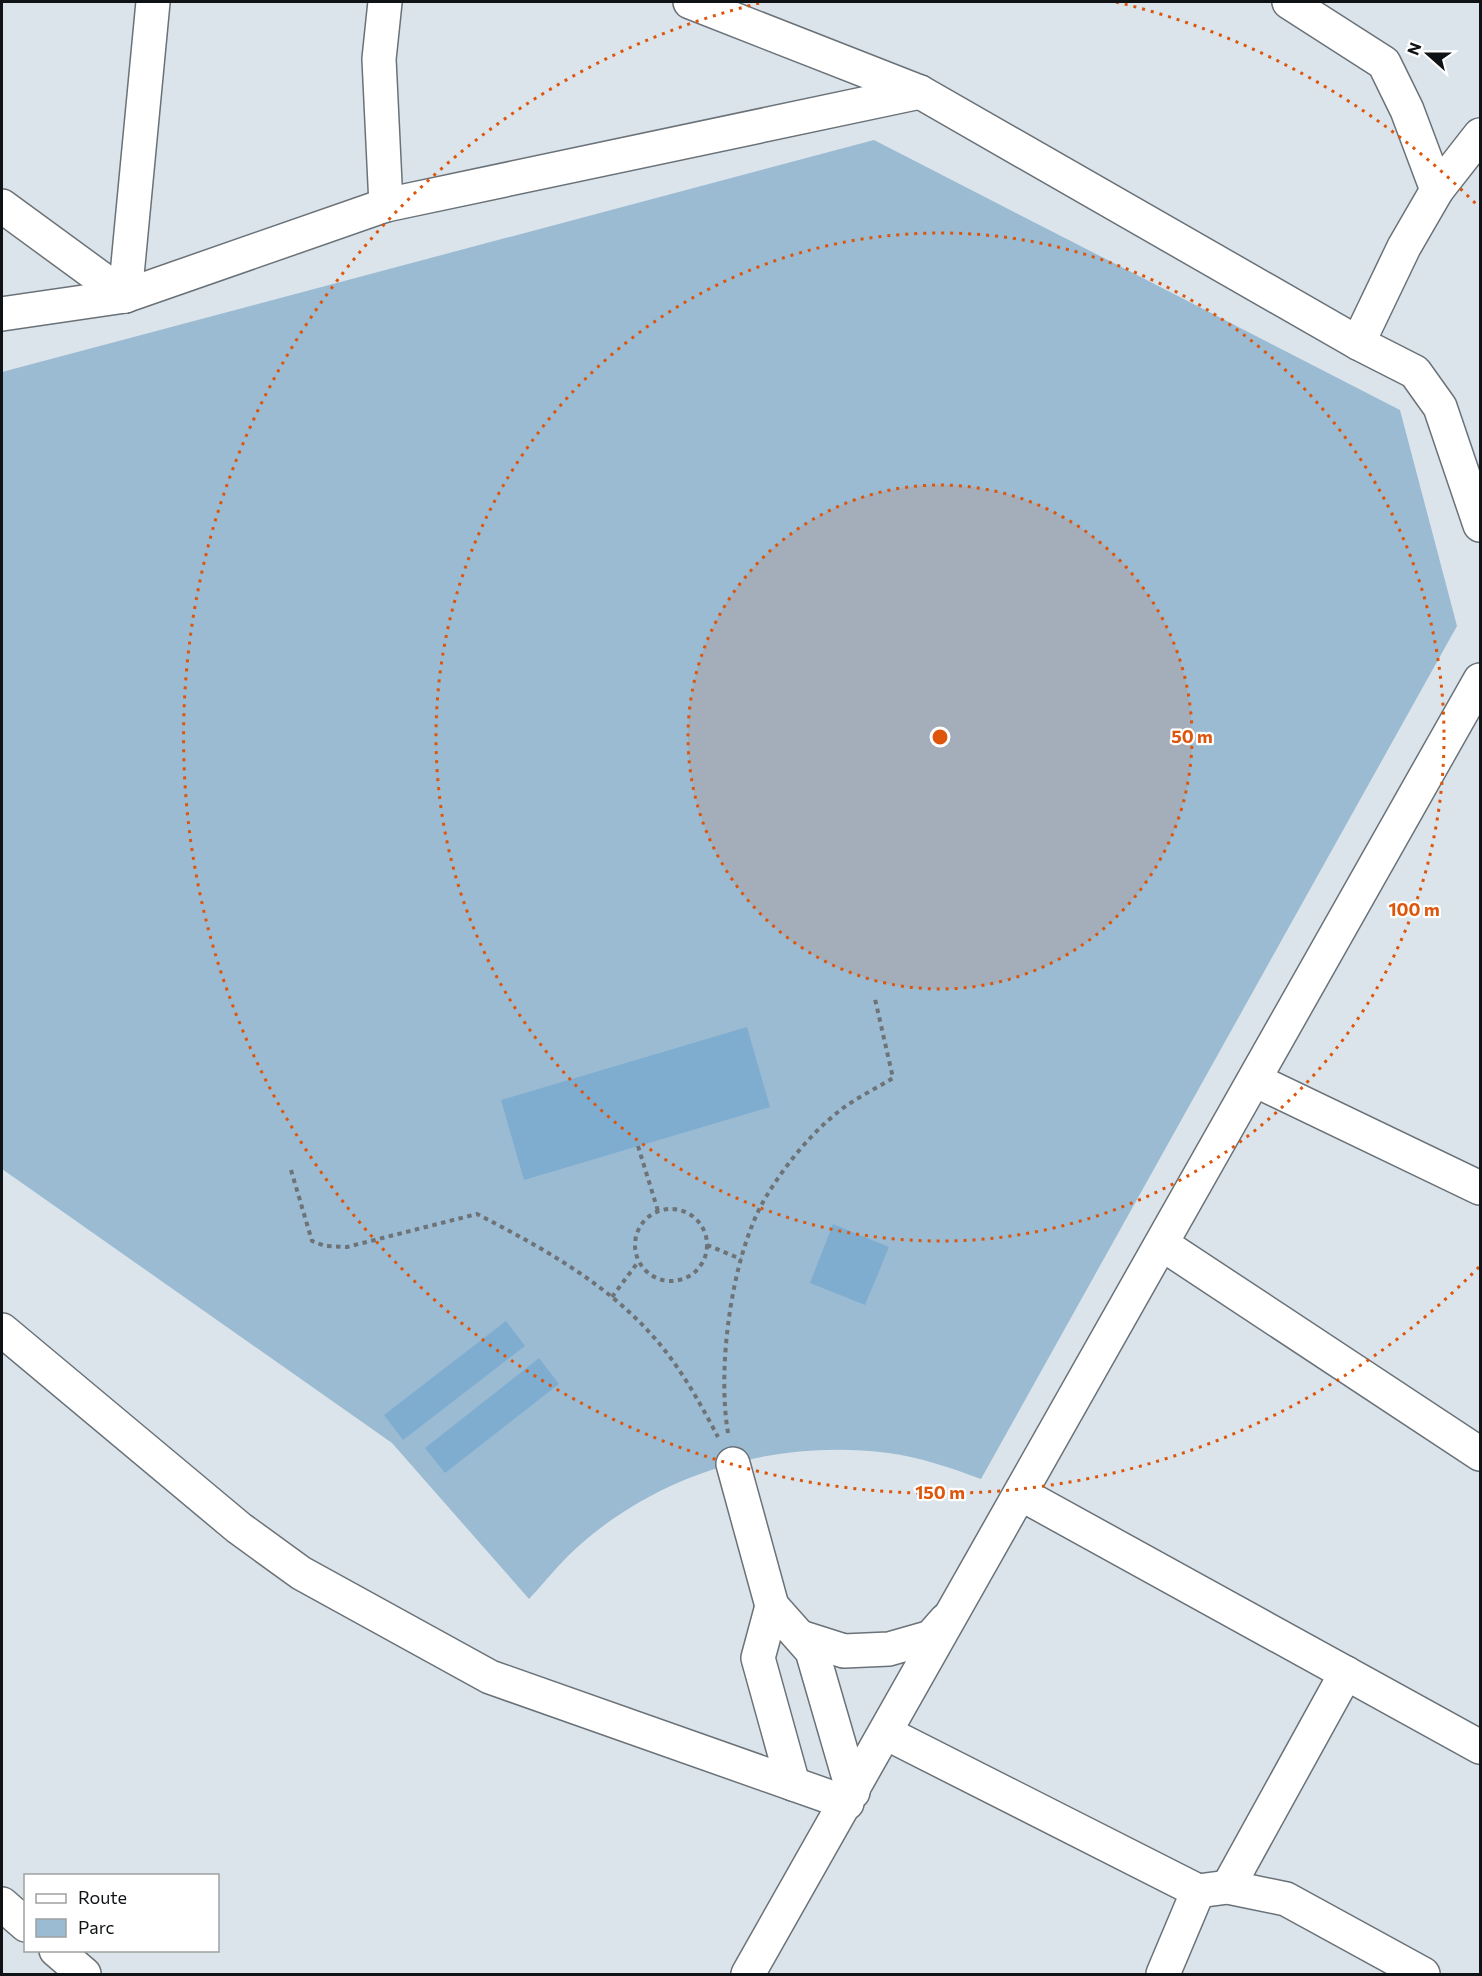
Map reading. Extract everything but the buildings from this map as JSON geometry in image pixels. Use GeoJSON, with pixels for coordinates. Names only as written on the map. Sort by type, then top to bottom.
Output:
{"type":"FeatureCollection","features":[{"type":"Feature","properties":{"kind":"main road"},"geometry":{"type":"LineString","coordinates":[[125,296],[153,2]]}},
{"type":"Feature","properties":{"kind":"main road"},"geometry":{"type":"LineString","coordinates":[[385,2],[379,59],[386,205]]}},
{"type":"Feature","properties":{"kind":"main road"},"geometry":{"type":"LineString","coordinates":[[692,2],[920,92],[1358,343],[1415,372],[1440,407],[1480,525]]}},
{"type":"Feature","properties":{"kind":"main road"},"geometry":{"type":"LineString","coordinates":[[1289,2],[1384,63],[1407,110],[1437,190]]}},
{"type":"Feature","properties":{"kind":"main road"},"geometry":{"type":"LineString","coordinates":[[2,314],[125,296],[386,205],[920,92]]}},
{"type":"Feature","properties":{"kind":"main road"},"geometry":{"type":"LineString","coordinates":[[1358,343],[1404,247],[1437,190],[1480,135]]}},
{"type":"Feature","properties":{"kind":"main road"},"geometry":{"type":"LineString","coordinates":[[2,206],[125,296]]}},
{"type":"Feature","properties":{"kind":"main road"},"geometry":{"type":"LineString","coordinates":[[748,1974],[850,1798],[1480,680]]}},
{"type":"Feature","properties":{"kind":"main road"},"geometry":{"type":"LineString","coordinates":[[1255,1080],[1480,1188]]}},
{"type":"Feature","properties":{"kind":"main road"},"geometry":{"type":"LineString","coordinates":[[1162,1244],[1480,1454]]}},
{"type":"Feature","properties":{"kind":"main road"},"geometry":{"type":"LineString","coordinates":[[2,1330],[240,1528],[301,1573],[490,1677],[793,1784],[850,1798]]}},
{"type":"Feature","properties":{"kind":"main road"},"geometry":{"type":"LineString","coordinates":[[733,1464],[772,1606],[812,1651],[850,1798]]}},
{"type":"Feature","properties":{"kind":"main road"},"geometry":{"type":"LineString","coordinates":[[1021,1494],[1480,1747]]}},
{"type":"Feature","properties":{"kind":"main road"},"geometry":{"type":"LineString","coordinates":[[772,1606],[759,1658],[793,1784]]}},
{"type":"Feature","properties":{"kind":"main road"},"geometry":{"type":"LineString","coordinates":[[800,1637],[843,1651],[889,1649],[932,1637],[956,1610]]}},
{"type":"Feature","properties":{"kind":"main road"},"geometry":{"type":"LineString","coordinates":[[1163,1974],[1346,1673]]}},
{"type":"Feature","properties":{"kind":"main road"},"geometry":{"type":"LineString","coordinates":[[886,1733],[1213,1889],[1286,1899],[1423,1974]]}},
{"type":"Feature","properties":{"kind":"main road"},"geometry":{"type":"LineString","coordinates":[[2,1904],[24,1923]]}},
{"type":"Feature","properties":{"kind":"main road"},"geometry":{"type":"LineString","coordinates":[[58,1952],[84,1974]]}},
{"type":"Feature","properties":{"kind":"path"},"geometry":{"type":"LineString","coordinates":[[733,1464],[725,1420],[725,1343],[741,1259],[763,1203],[797,1153],[839,1111],[892,1078],[875,999]]}},
{"type":"Feature","properties":{"kind":"path"},"geometry":{"type":"LineString","coordinates":[[638,1146],[658,1211]]}},
{"type":"Feature","properties":{"kind":"path"},"geometry":{"type":"LineString","coordinates":[[291,1170],[312,1241],[325,1246],[347,1247],[477,1214],[534,1243],[602,1288],[651,1333],[694,1392],[733,1464]]}},
{"type":"Feature","properties":{"kind":"path"},"geometry":{"type":"LineString","coordinates":[[669,1208],[692,1215],[705,1234],[707,1245],[699,1268],[679,1281],[667,1282],[645,1271],[638,1262],[634,1250],[635,1238],[647,1217],[658,1211],[669,1208]]}},
{"type":"Feature","properties":{"kind":"path"},"geometry":{"type":"LineString","coordinates":[[707,1245],[741,1259]]}},
{"type":"Feature","properties":{"kind":"path"},"geometry":{"type":"LineString","coordinates":[[612,1298],[638,1262]]}},
{"type":"Feature","properties":{"kind":"green space"},"geometry":{"type":"Polygon","coordinates":[[[874,140],[1400,410],[1457,626],[981,1479],[912,1457],[845,1450],[802,1451],[759,1457],[717,1468],[677,1483],[638,1503],[602,1527],[569,1555],[529,1599],[392,1443],[2,1169],[2,372],[874,140]]]}}]}
